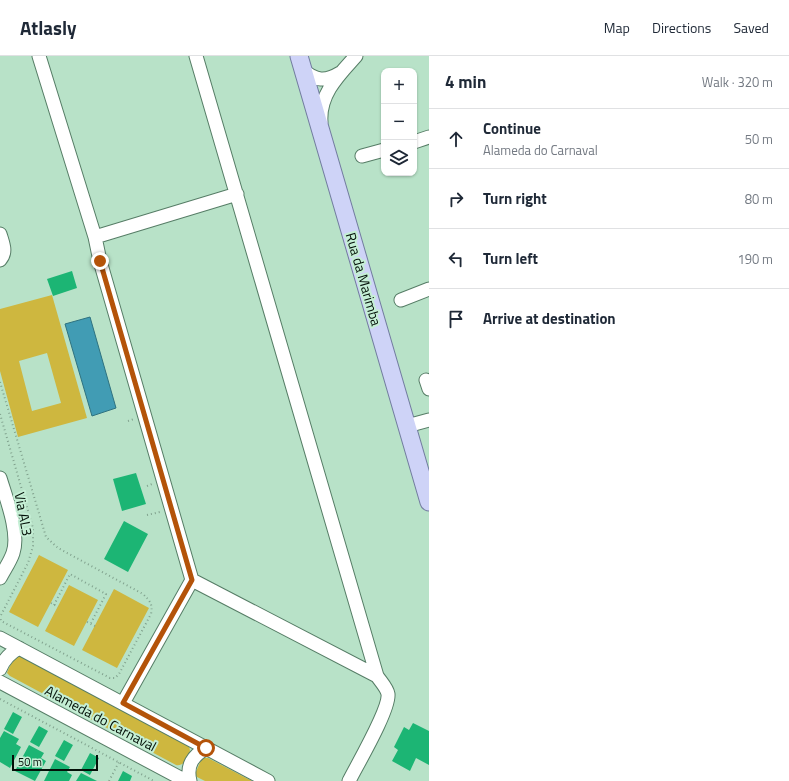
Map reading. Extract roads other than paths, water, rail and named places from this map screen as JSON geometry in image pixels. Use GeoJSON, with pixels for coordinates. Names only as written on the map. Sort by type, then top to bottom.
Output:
{"type":"FeatureCollection","features":[{"type":"Feature","properties":{"kind":"main road","name":"Rua da Marimba"},"geometry":{"type":"LineString","coordinates":[[301,63],[429,502]]}},
{"type":"Feature","properties":{"kind":"street"},"geometry":{"type":"LineString","coordinates":[[39,56],[95,237],[100,261],[192,580],[123,703]]}},
{"type":"Feature","properties":{"kind":"street"},"geometry":{"type":"LineString","coordinates":[[196,56],[377,676],[388,694],[386,708],[349,781]]}},
{"type":"Feature","properties":{"kind":"street"},"geometry":{"type":"LineString","coordinates":[[322,135],[320,114],[324,97],[330,86],[356,56]]}},
{"type":"Feature","properties":{"kind":"street"},"geometry":{"type":"LineString","coordinates":[[301,63],[311,77],[329,79],[341,72]]}},
{"type":"Feature","properties":{"kind":"street"},"geometry":{"type":"LineString","coordinates":[[417,141],[429,137]]}},
{"type":"Feature","properties":{"kind":"street"},"geometry":{"type":"LineString","coordinates":[[362,156],[381,151]]}},
{"type":"Feature","properties":{"kind":"street"},"geometry":{"type":"LineString","coordinates":[[95,237],[237,194]]}},
{"type":"Feature","properties":{"kind":"street"},"geometry":{"type":"LineString","coordinates":[[0,234],[5,251],[4,256],[0,260]]}},
{"type":"Feature","properties":{"kind":"street"},"geometry":{"type":"LineString","coordinates":[[401,300],[429,289]]}},
{"type":"Feature","properties":{"kind":"street"},"geometry":{"type":"LineString","coordinates":[[407,426],[429,420]]}},
{"type":"Feature","properties":{"kind":"street","name":"Via AL3"},"geometry":{"type":"LineString","coordinates":[[0,578],[13,552],[15,540],[14,527],[1,482]]}},
{"type":"Feature","properties":{"kind":"street"},"geometry":{"type":"LineString","coordinates":[[192,580],[377,676]]}},
{"type":"Feature","properties":{"kind":"street","name":"Alameda do Carnaval"},"geometry":{"type":"LineString","coordinates":[[0,638],[268,781]]}},
{"type":"Feature","properties":{"kind":"street"},"geometry":{"type":"LineString","coordinates":[[0,669],[3,661],[10,653],[19,648]]}},
{"type":"Feature","properties":{"kind":"street","name":"Alameda do Carnaval"},"geometry":{"type":"LineString","coordinates":[[1,683],[186,781]]}},
{"type":"Feature","properties":{"kind":"street"},"geometry":{"type":"LineString","coordinates":[[190,781],[188,773],[193,758],[206,748]]}},
{"type":"Feature","properties":{"kind":"water"},"geometry":{"type":"Polygon","coordinates":[[[90,317],[116,408],[92,416],[65,324],[90,317]]]}}]}
